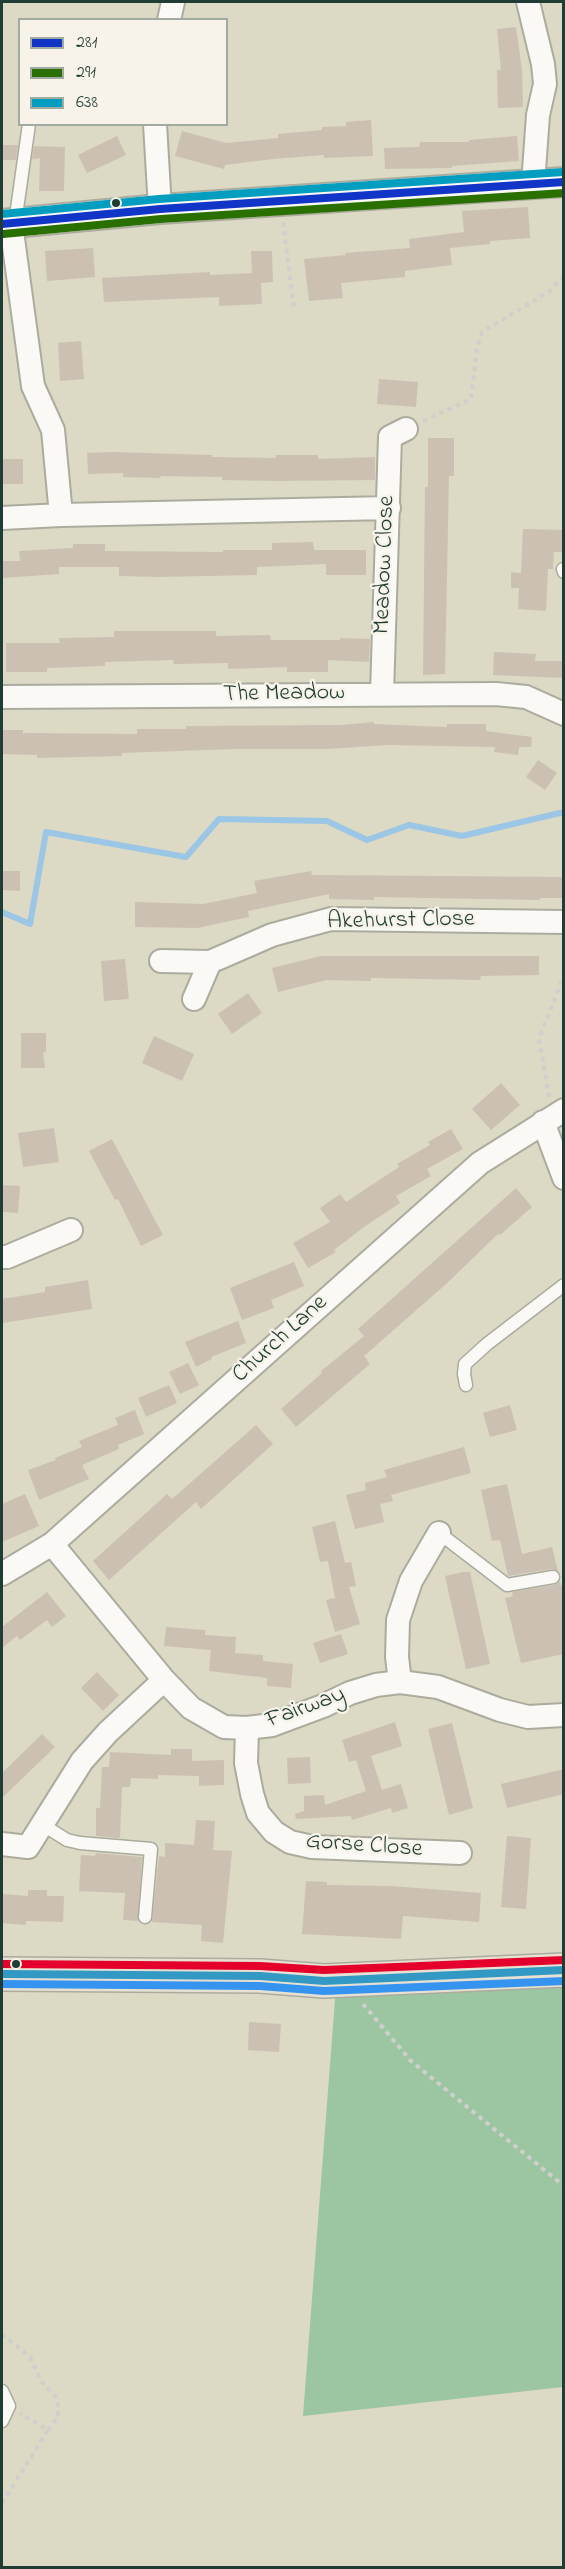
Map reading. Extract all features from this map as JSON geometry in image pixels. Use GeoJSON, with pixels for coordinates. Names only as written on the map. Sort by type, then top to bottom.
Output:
{"type":"FeatureCollection","features":[{"type":"Feature","properties":{"kind":"highway"},"geometry":{"type":"LineString","coordinates":[[2,1974],[260,1976],[324,1981],[564,1970]]}},
{"type":"Feature","properties":{"kind":"street"},"geometry":{"type":"LineString","coordinates":[[170,18],[173,2]]}},
{"type":"Feature","properties":{"kind":"street"},"geometry":{"type":"LineString","coordinates":[[525,13],[543,64],[545,84],[538,115],[534,184]]}},
{"type":"Feature","properties":{"kind":"street"},"geometry":{"type":"LineString","coordinates":[[155,126],[160,209]]}},
{"type":"Feature","properties":{"kind":"street"},"geometry":{"type":"LineString","coordinates":[[61,514],[53,430],[33,386],[9,224],[160,209],[564,182]]}},
{"type":"Feature","properties":{"kind":"street","name":"Meadow Close"},"geometry":{"type":"LineString","coordinates":[[382,694],[393,431]]}},
{"type":"Feature","properties":{"kind":"street"},"geometry":{"type":"LineString","coordinates":[[2,518],[61,514],[389,508]]}},
{"type":"Feature","properties":{"kind":"street","name":"The Meadow"},"geometry":{"type":"LineString","coordinates":[[2,698],[496,694],[526,697],[564,714]]}},
{"type":"Feature","properties":{"kind":"street","name":"Akehurst Close"},"geometry":{"type":"LineString","coordinates":[[161,961],[210,962],[272,934],[331,919],[564,922]]}},
{"type":"Feature","properties":{"kind":"street"},"geometry":{"type":"LineString","coordinates":[[194,999],[210,962]]}},
{"type":"Feature","properties":{"kind":"street"},"geometry":{"type":"LineString","coordinates":[[554,1115],[564,1178]]}},
{"type":"Feature","properties":{"kind":"street","name":"Church Lane"},"geometry":{"type":"LineString","coordinates":[[2,1574],[52,1544],[480,1163],[554,1115]]}},
{"type":"Feature","properties":{"kind":"street"},"geometry":{"type":"LineString","coordinates":[[2,1257],[8,1257],[71,1230]]}},
{"type":"Feature","properties":{"kind":"street"},"geometry":{"type":"LineString","coordinates":[[400,1682],[398,1620],[411,1581],[439,1533]]}},
{"type":"Feature","properties":{"kind":"street","name":"Fairway"},"geometry":{"type":"LineString","coordinates":[[52,1544],[164,1680],[191,1708],[224,1727],[247,1728],[272,1725],[376,1685],[400,1682],[438,1687],[500,1710],[528,1717],[564,1715]]}},
{"type":"Feature","properties":{"kind":"street"},"geometry":{"type":"LineString","coordinates":[[2,1844],[28,1847],[82,1761],[108,1732],[164,1680]]}},
{"type":"Feature","properties":{"kind":"street","name":"Gorse Close"},"geometry":{"type":"LineString","coordinates":[[247,1728],[246,1763],[258,1813],[274,1832],[290,1842],[312,1847],[460,1853]]}},
{"type":"Feature","properties":{"kind":"lane"},"geometry":{"type":"LineString","coordinates":[[9,224],[29,126]]}},
{"type":"Feature","properties":{"kind":"lane"},"geometry":{"type":"LineString","coordinates":[[466,1385],[465,1364],[487,1344],[564,1285]]}},
{"type":"Feature","properties":{"kind":"lane"},"geometry":{"type":"LineString","coordinates":[[439,1533],[507,1585],[553,1577]]}},
{"type":"Feature","properties":{"kind":"lane"},"geometry":{"type":"LineString","coordinates":[[43,1825],[67,1840],[80,1843],[151,1849],[145,1917]]}},
{"type":"Feature","properties":{"kind":"lane"},"geometry":{"type":"LineString","coordinates":[[2,2391],[9,2406],[2,2421]]}},
{"type":"Feature","properties":{"kind":"path"},"geometry":{"type":"LineString","coordinates":[[281,201],[294,308]]}},
{"type":"Feature","properties":{"kind":"path"},"geometry":{"type":"LineString","coordinates":[[393,431],[471,399],[477,348],[482,332],[550,291],[564,275]]}},
{"type":"Feature","properties":{"kind":"path"},"geometry":{"type":"LineString","coordinates":[[554,1115],[539,1040],[564,975]]}},
{"type":"Feature","properties":{"kind":"path"},"geometry":{"type":"LineString","coordinates":[[355,1979],[354,1994],[411,2061],[564,2186]]}},
{"type":"Feature","properties":{"kind":"path"},"geometry":{"type":"LineString","coordinates":[[2,2334],[30,2357],[47,2390],[55,2396],[58,2405],[58,2417],[2,2503]]}},
{"type":"Feature","properties":{"kind":"path"},"geometry":{"type":"LineString","coordinates":[[9,2406],[48,2430]]}},
{"type":"Feature","properties":{"kind":"green space"},"geometry":{"type":"Polygon","coordinates":[[[563,1977],[563,2387],[303,2416],[336,1987],[563,1977]]]}},
{"type":"Feature","properties":{"kind":"building"},"geometry":{"type":"Polygon","coordinates":[[[516,27],[522,70],[523,107],[498,108],[497,70],[501,70],[497,29],[516,27]]]}},
{"type":"Feature","properties":{"kind":"building"},"geometry":{"type":"Polygon","coordinates":[[[371,120],[373,156],[324,158],[324,155],[273,159],[225,165],[224,169],[175,156],[182,131],[226,143],[278,138],[278,134],[322,130],[322,127],[346,126],[346,122],[371,120]]]}},
{"type":"Feature","properties":{"kind":"building"},"geometry":{"type":"Polygon","coordinates":[[[117,136],[126,155],[87,173],[78,155],[117,136]]]}},
{"type":"Feature","properties":{"kind":"building"},"geometry":{"type":"Polygon","coordinates":[[[517,136],[519,161],[452,166],[452,168],[385,169],[384,148],[419,147],[420,142],[469,142],[469,140],[517,136]]]}},
{"type":"Feature","properties":{"kind":"building"},"geometry":{"type":"Polygon","coordinates":[[[2,145],[18,145],[16,160],[2,160],[2,145]]]}},
{"type":"Feature","properties":{"kind":"building"},"geometry":{"type":"Polygon","coordinates":[[[34,146],[65,147],[64,191],[39,191],[40,158],[32,159],[34,146]]]}},
{"type":"Feature","properties":{"kind":"building"},"geometry":{"type":"Polygon","coordinates":[[[528,207],[530,238],[490,241],[490,244],[450,248],[452,265],[405,271],[405,277],[341,283],[343,298],[309,301],[304,259],[410,248],[409,239],[464,232],[462,211],[528,207]]]}},
{"type":"Feature","properties":{"kind":"building"},"geometry":{"type":"Polygon","coordinates":[[[93,248],[95,277],[47,281],[45,251],[93,248]]]}},
{"type":"Feature","properties":{"kind":"building"},"geometry":{"type":"Polygon","coordinates":[[[251,251],[272,251],[273,282],[261,283],[262,304],[219,306],[219,297],[104,302],[102,278],[210,272],[210,275],[252,273],[251,251]]]}},
{"type":"Feature","properties":{"kind":"building"},"geometry":{"type":"Polygon","coordinates":[[[81,341],[84,379],[60,381],[58,343],[81,341]]]}},
{"type":"Feature","properties":{"kind":"building"},"geometry":{"type":"Polygon","coordinates":[[[379,379],[418,382],[416,407],[377,404],[379,379]]]}},
{"type":"Feature","properties":{"kind":"building"},"geometry":{"type":"Polygon","coordinates":[[[428,438],[454,438],[454,476],[449,476],[445,674],[423,675],[425,487],[428,487],[428,438]]]}},
{"type":"Feature","properties":{"kind":"building"},"geometry":{"type":"Polygon","coordinates":[[[87,453],[212,455],[212,457],[276,458],[276,455],[318,455],[318,459],[375,457],[375,480],[222,480],[222,477],[161,476],[160,478],[123,477],[123,473],[88,474],[87,453]]]}},
{"type":"Feature","properties":{"kind":"building"},"geometry":{"type":"Polygon","coordinates":[[[2,459],[23,459],[23,484],[2,484],[2,459]]]}},
{"type":"Feature","properties":{"kind":"building"},"geometry":{"type":"Polygon","coordinates":[[[523,529],[564,530],[564,552],[554,552],[553,569],[548,569],[546,611],[518,609],[519,588],[511,588],[511,572],[521,573],[523,529]]]}},
{"type":"Feature","properties":{"kind":"building"},"geometry":{"type":"Polygon","coordinates":[[[313,542],[314,550],[366,550],[366,575],[326,575],[326,564],[257,567],[257,575],[157,577],[119,576],[119,567],[59,567],[59,574],[2,578],[2,561],[20,561],[19,551],[73,548],[73,544],[105,544],[105,551],[223,552],[223,550],[272,550],[272,543],[313,542]]]}},
{"type":"Feature","properties":{"kind":"building"},"geometry":{"type":"Polygon","coordinates":[[[114,631],[216,631],[216,636],[270,635],[271,640],[370,639],[369,662],[328,660],[328,672],[287,672],[287,667],[228,669],[228,663],[174,664],[173,660],[105,662],[105,666],[47,668],[47,672],[6,672],[6,643],[60,643],[59,638],[114,637],[114,631]]]}},
{"type":"Feature","properties":{"kind":"building"},"geometry":{"type":"Polygon","coordinates":[[[494,652],[536,654],[535,661],[564,661],[564,678],[493,675],[494,652]]]}},
{"type":"Feature","properties":{"kind":"building"},"geometry":{"type":"Polygon","coordinates":[[[374,722],[374,724],[447,727],[447,724],[486,724],[486,731],[532,737],[531,747],[519,747],[518,755],[494,752],[495,747],[388,745],[328,749],[235,749],[122,753],[122,756],[37,758],[37,755],[2,754],[2,730],[23,730],[23,733],[137,734],[137,729],[186,729],[186,726],[341,725],[374,722]]]}},
{"type":"Feature","properties":{"kind":"building"},"geometry":{"type":"Polygon","coordinates":[[[538,760],[557,773],[545,790],[526,777],[538,760]]]}},
{"type":"Feature","properties":{"kind":"building"},"geometry":{"type":"Polygon","coordinates":[[[2,871],[20,871],[20,891],[2,890],[2,871]]]}},
{"type":"Feature","properties":{"kind":"building"},"geometry":{"type":"Polygon","coordinates":[[[311,871],[312,875],[564,877],[564,898],[540,898],[540,900],[374,897],[374,900],[329,899],[329,894],[248,911],[249,917],[197,928],[135,927],[135,902],[203,904],[257,893],[254,881],[311,871]]]}},
{"type":"Feature","properties":{"kind":"building"},"geometry":{"type":"Polygon","coordinates":[[[321,956],[539,956],[539,975],[481,976],[480,980],[371,978],[371,981],[326,980],[278,992],[272,968],[321,956]]]}},
{"type":"Feature","properties":{"kind":"building"},"geometry":{"type":"Polygon","coordinates":[[[125,959],[129,999],[104,1001],[101,961],[125,959]]]}},
{"type":"Feature","properties":{"kind":"building"},"geometry":{"type":"Polygon","coordinates":[[[248,993],[262,1013],[232,1034],[218,1014],[248,993]]]}},
{"type":"Feature","properties":{"kind":"building"},"geometry":{"type":"Polygon","coordinates":[[[21,1033],[46,1033],[46,1052],[43,1052],[45,1068],[21,1068],[21,1033]]]}},
{"type":"Feature","properties":{"kind":"building"},"geometry":{"type":"Polygon","coordinates":[[[154,1036],[194,1054],[182,1081],[142,1063],[154,1036]]]}},
{"type":"Feature","properties":{"kind":"building"},"geometry":{"type":"Polygon","coordinates":[[[501,1083],[520,1105],[491,1130],[472,1109],[501,1083]]]}},
{"type":"Feature","properties":{"kind":"building"},"geometry":{"type":"Polygon","coordinates":[[[54,1128],[59,1162],[23,1167],[18,1133],[54,1128]]]}},
{"type":"Feature","properties":{"kind":"building"},"geometry":{"type":"Polygon","coordinates":[[[451,1129],[463,1149],[427,1169],[431,1176],[396,1196],[400,1203],[364,1227],[334,1250],[336,1252],[308,1268],[293,1243],[330,1222],[320,1208],[340,1194],[346,1202],[399,1167],[397,1164],[430,1145],[428,1142],[451,1129]]]}},
{"type":"Feature","properties":{"kind":"building"},"geometry":{"type":"Polygon","coordinates":[[[112,1139],[163,1235],[141,1246],[118,1199],[115,1200],[89,1151],[112,1139]]]}},
{"type":"Feature","properties":{"kind":"building"},"geometry":{"type":"Polygon","coordinates":[[[2,1185],[20,1186],[18,1213],[2,1212],[2,1185]]]}},
{"type":"Feature","properties":{"kind":"building"},"geometry":{"type":"Polygon","coordinates":[[[516,1188],[532,1207],[500,1235],[498,1234],[445,1285],[364,1356],[370,1364],[296,1427],[281,1409],[322,1373],[321,1371],[364,1336],[358,1329],[516,1188]]]}},
{"type":"Feature","properties":{"kind":"building"},"geometry":{"type":"Polygon","coordinates":[[[294,1262],[304,1286],[271,1300],[274,1308],[242,1320],[230,1288],[294,1262]]]}},
{"type":"Feature","properties":{"kind":"building"},"geometry":{"type":"Polygon","coordinates":[[[88,1280],[92,1309],[2,1323],[2,1299],[45,1292],[45,1287],[88,1280]]]}},
{"type":"Feature","properties":{"kind":"building"},"geometry":{"type":"Polygon","coordinates":[[[238,1321],[246,1343],[211,1357],[212,1359],[196,1367],[185,1342],[238,1321]]]}},
{"type":"Feature","properties":{"kind":"building"},"geometry":{"type":"Polygon","coordinates":[[[188,1363],[199,1385],[180,1394],[169,1372],[188,1363]]]}},
{"type":"Feature","properties":{"kind":"building"},"geometry":{"type":"Polygon","coordinates":[[[169,1385],[177,1403],[146,1417],[138,1398],[169,1385]]]}},
{"type":"Feature","properties":{"kind":"building"},"geometry":{"type":"Polygon","coordinates":[[[510,1405],[517,1430],[490,1437],[483,1413],[510,1405]]]}},
{"type":"Feature","properties":{"kind":"building"},"geometry":{"type":"Polygon","coordinates":[[[135,1410],[144,1434],[118,1445],[119,1449],[82,1465],[89,1479],[39,1500],[28,1470],[82,1447],[79,1441],[118,1425],[115,1418],[135,1410]]]}},
{"type":"Feature","properties":{"kind":"building"},"geometry":{"type":"Polygon","coordinates":[[[256,1425],[273,1444],[201,1509],[196,1502],[109,1580],[93,1561],[167,1494],[172,1499],[256,1425]]]}},
{"type":"Feature","properties":{"kind":"building"},"geometry":{"type":"Polygon","coordinates":[[[464,1447],[471,1473],[391,1495],[393,1501],[380,1504],[384,1522],[355,1529],[346,1495],[366,1490],[365,1483],[387,1477],[384,1470],[464,1447]]]}},
{"type":"Feature","properties":{"kind":"building"},"geometry":{"type":"Polygon","coordinates":[[[507,1484],[522,1554],[552,1547],[558,1571],[552,1569],[508,1576],[500,1540],[492,1541],[481,1490],[507,1484]]]}},
{"type":"Feature","properties":{"kind":"building"},"geometry":{"type":"Polygon","coordinates":[[[25,1494],[39,1526],[2,1542],[2,1504],[25,1494]]]}},
{"type":"Feature","properties":{"kind":"building"},"geometry":{"type":"Polygon","coordinates":[[[335,1521],[345,1563],[351,1562],[356,1586],[349,1587],[360,1624],[335,1632],[326,1600],[335,1598],[328,1561],[320,1562],[312,1527],[335,1521]]]}},
{"type":"Feature","properties":{"kind":"building"},"geometry":{"type":"Polygon","coordinates":[[[470,1572],[490,1664],[466,1669],[445,1576],[470,1572]]]}},
{"type":"Feature","properties":{"kind":"building"},"geometry":{"type":"Polygon","coordinates":[[[560,1581],[561,1586],[564,1585],[564,1654],[521,1663],[505,1598],[513,1596],[512,1592],[554,1585],[560,1581]]]}},
{"type":"Feature","properties":{"kind":"building"},"geometry":{"type":"Polygon","coordinates":[[[47,1592],[66,1616],[52,1627],[47,1620],[20,1640],[17,1636],[2,1648],[2,1627],[47,1592]]]}},
{"type":"Feature","properties":{"kind":"building"},"geometry":{"type":"Polygon","coordinates":[[[166,1627],[205,1630],[205,1635],[236,1637],[235,1653],[263,1655],[263,1661],[293,1664],[291,1688],[267,1686],[267,1678],[209,1671],[211,1650],[164,1646],[166,1627]]]}},
{"type":"Feature","properties":{"kind":"building"},"geometry":{"type":"Polygon","coordinates":[[[341,1634],[348,1654],[320,1663],[313,1643],[341,1634]]]}},
{"type":"Feature","properties":{"kind":"building"},"geometry":{"type":"Polygon","coordinates":[[[97,1672],[119,1695],[103,1711],[81,1688],[97,1672]]]}},
{"type":"Feature","properties":{"kind":"building"},"geometry":{"type":"Polygon","coordinates":[[[395,1722],[402,1746],[371,1756],[382,1790],[401,1784],[408,1808],[392,1813],[391,1808],[352,1820],[351,1816],[296,1819],[295,1814],[304,1811],[304,1796],[324,1795],[325,1805],[366,1791],[356,1760],[349,1762],[342,1740],[395,1722]]]}},
{"type":"Feature","properties":{"kind":"building"},"geometry":{"type":"Polygon","coordinates":[[[452,1723],[473,1808],[449,1815],[428,1729],[452,1723]]]}},
{"type":"Feature","properties":{"kind":"building"},"geometry":{"type":"Polygon","coordinates":[[[42,1734],[55,1747],[2,1798],[2,1773],[42,1734]]]}},
{"type":"Feature","properties":{"kind":"building"},"geometry":{"type":"Polygon","coordinates":[[[171,1749],[192,1749],[192,1761],[224,1760],[224,1785],[199,1786],[199,1776],[158,1775],[158,1779],[131,1778],[130,1787],[122,1787],[120,1838],[96,1836],[96,1808],[100,1808],[102,1767],[109,1767],[110,1752],[171,1755],[171,1749]]]}},
{"type":"Feature","properties":{"kind":"building"},"geometry":{"type":"Polygon","coordinates":[[[310,1757],[311,1783],[288,1784],[287,1758],[310,1757]]]}},
{"type":"Feature","properties":{"kind":"building"},"geometry":{"type":"Polygon","coordinates":[[[564,1769],[564,1794],[507,1808],[501,1784],[564,1769]]]}},
{"type":"Feature","properties":{"kind":"building"},"geometry":{"type":"Polygon","coordinates":[[[196,1820],[215,1821],[213,1850],[232,1851],[223,1943],[201,1941],[202,1925],[152,1922],[159,1856],[165,1857],[165,1843],[194,1845],[196,1820]]]}},
{"type":"Feature","properties":{"kind":"building"},"geometry":{"type":"Polygon","coordinates":[[[507,1836],[531,1838],[526,1909],[501,1907],[507,1836]]]}},
{"type":"Feature","properties":{"kind":"building"},"geometry":{"type":"Polygon","coordinates":[[[96,1853],[142,1857],[138,1921],[123,1920],[125,1893],[79,1891],[81,1855],[95,1856],[96,1853]]]}},
{"type":"Feature","properties":{"kind":"building"},"geometry":{"type":"Polygon","coordinates":[[[306,1881],[327,1882],[327,1885],[391,1886],[481,1893],[479,1922],[403,1916],[401,1939],[302,1934],[306,1881]]]}},
{"type":"Feature","properties":{"kind":"building"},"geometry":{"type":"Polygon","coordinates":[[[28,1890],[47,1890],[47,1896],[64,1896],[63,1922],[26,1921],[26,1925],[2,1923],[2,1894],[28,1896],[28,1890]]]}},
{"type":"Feature","properties":{"kind":"building"},"geometry":{"type":"Polygon","coordinates":[[[249,2022],[281,2024],[279,2052],[248,2050],[249,2022]]]}},
{"type":"Feature","properties":{"kind":"waterway"},"geometry":{"type":"LineString","coordinates":[[2,912],[30,924],[46,832],[186,857],[219,819],[327,821],[367,840],[409,825],[462,836],[564,812]]}},
{"type":"Feature","properties":{"kind":"transit line","name":"638"},"geometry":{"type":"LineString","coordinates":[[2,214],[159,199],[563,172]]}},
{"type":"Feature","properties":{"kind":"transit line","name":"281"},"geometry":{"type":"LineString","coordinates":[[2,224],[160,209],[564,182]]}},
{"type":"Feature","properties":{"kind":"transit line","name":"291"},"geometry":{"type":"LineString","coordinates":[[3,234],[161,219],[564,193]]}},
{"type":"Feature","properties":{"kind":"transit line"},"geometry":{"type":"LineString","coordinates":[[2,1964],[260,1966],[324,1970],[564,1960]]}},
{"type":"Feature","properties":{"kind":"transit line"},"geometry":{"type":"LineString","coordinates":[[2,1974],[260,1976],[324,1981],[564,1970]]}},
{"type":"Feature","properties":{"kind":"transit line"},"geometry":{"type":"LineString","coordinates":[[2,1984],[260,1986],[324,1991],[564,1981]]}}]}
